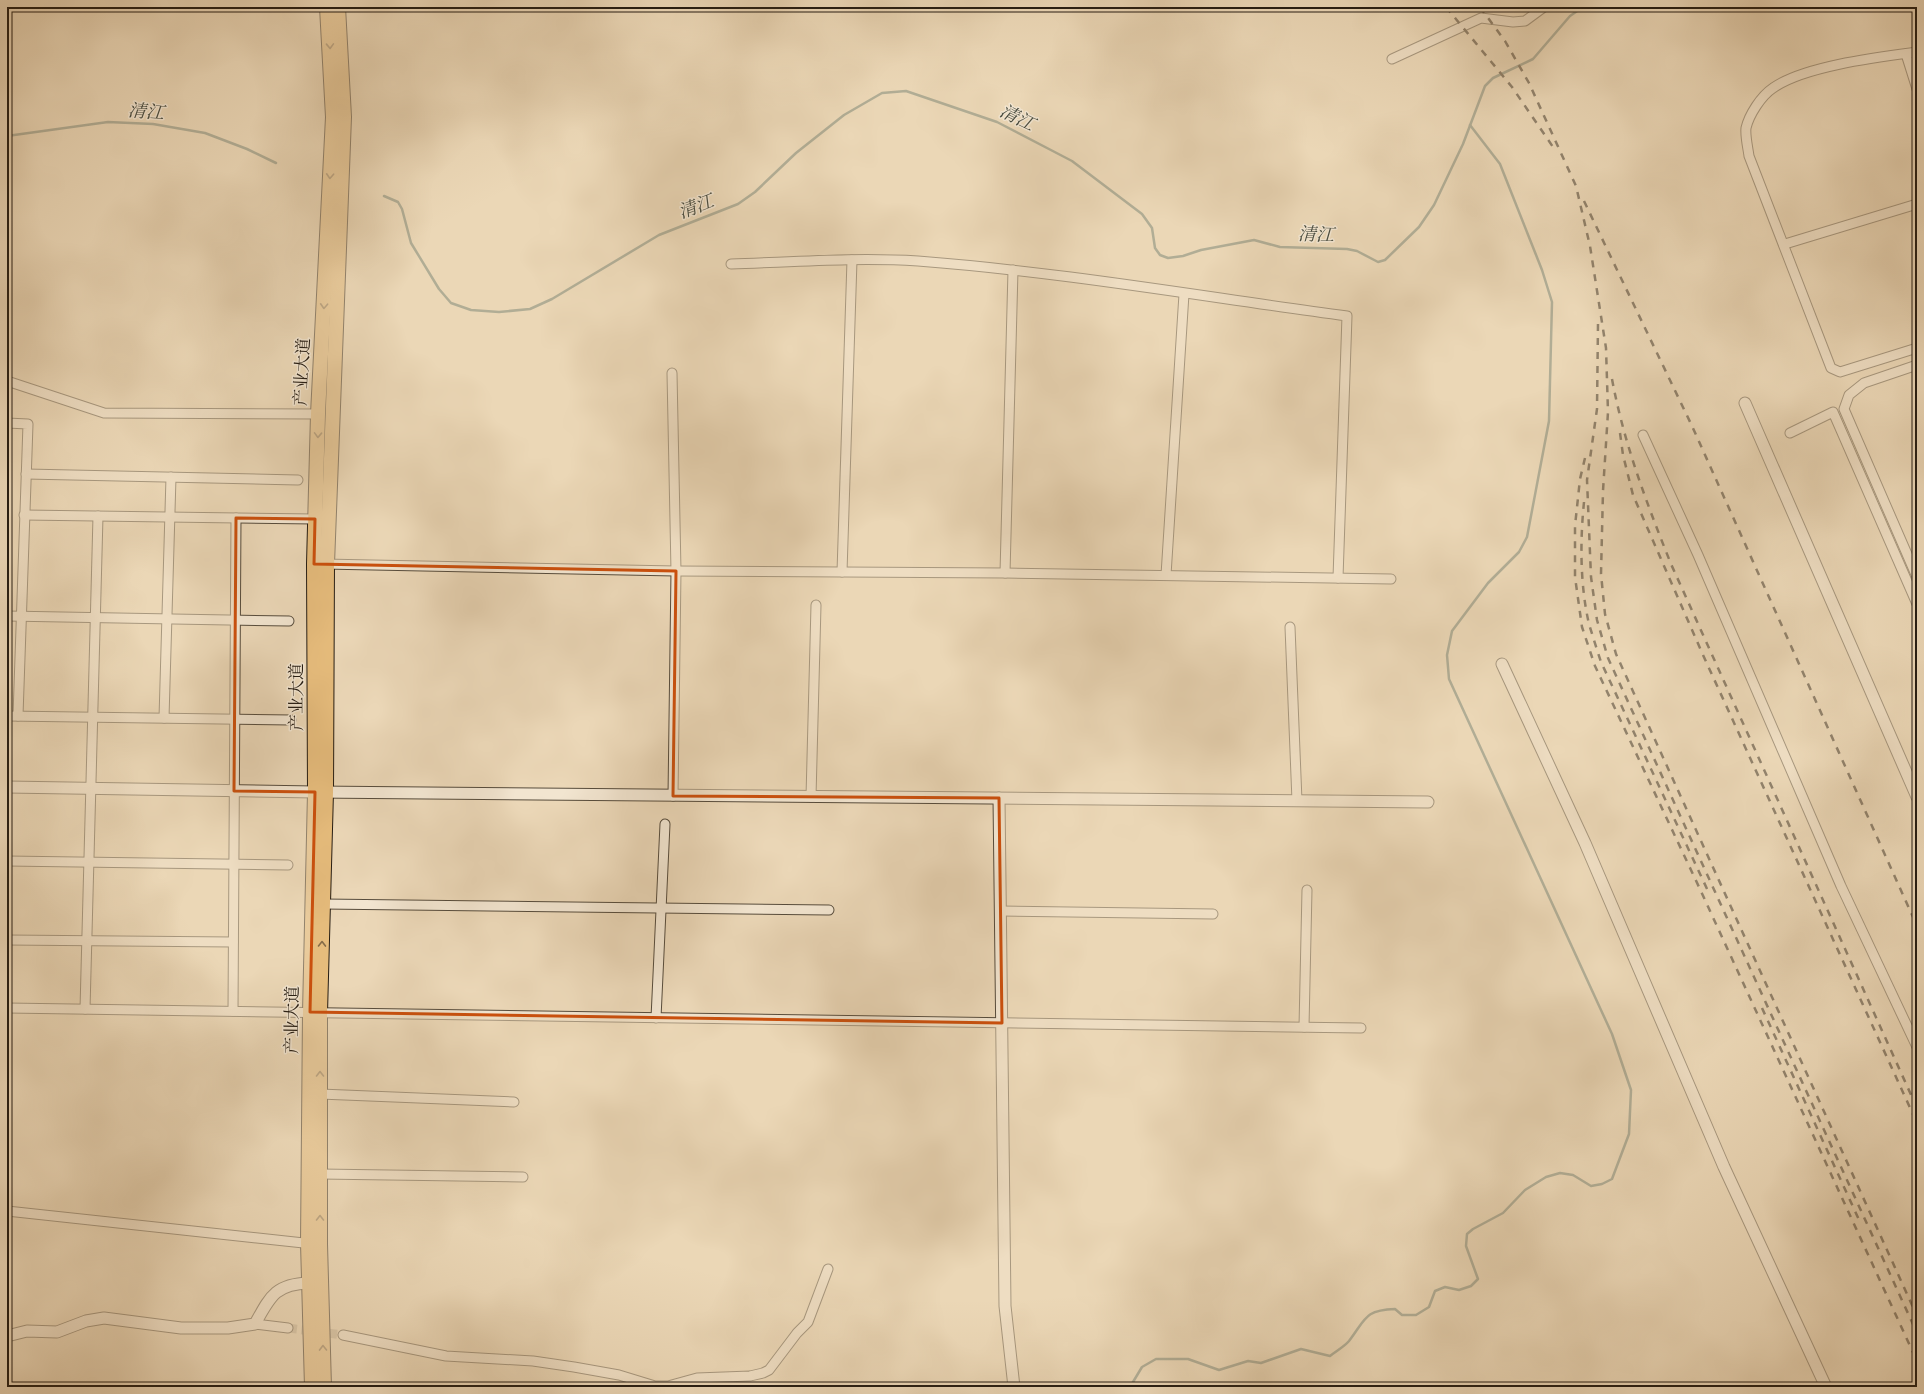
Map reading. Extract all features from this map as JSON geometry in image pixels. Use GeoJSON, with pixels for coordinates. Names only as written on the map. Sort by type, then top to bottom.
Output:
{"type":"FeatureCollection","features":[{"type":"Feature","properties":{"kind":"main road","name":"产业大道"},"geometry":{"type":"LineString","coordinates":[[320,564],[315,519],[318,414],[333,117],[327,7]]}},
{"type":"Feature","properties":{"kind":"main road","name":"产业大道"},"geometry":{"type":"LineString","coordinates":[[324,1387],[314,1244],[315,1013],[320,792],[320,564],[344,117],[338,7]]}},
{"type":"Feature","properties":{"kind":"main road","name":"产业大道"},"geometry":{"type":"LineString","coordinates":[[312,1387],[309,1283],[320,1174],[320,1094],[315,1013],[323,904],[320,792]]}},
{"type":"Feature","properties":{"kind":"street"},"geometry":{"type":"LineString","coordinates":[[1392,60],[1481,18],[1513,22],[1524,21],[1544,7]]}},
{"type":"Feature","properties":{"kind":"street"},"geometry":{"type":"LineString","coordinates":[[1917,52],[1829,67],[1788,79],[1772,89],[1756,108],[1746,129],[1749,156],[1785,244],[1831,368],[1840,372],[1917,348]]}},
{"type":"Feature","properties":{"kind":"street"},"geometry":{"type":"LineString","coordinates":[[1906,54],[1917,90]]}},
{"type":"Feature","properties":{"kind":"street"},"geometry":{"type":"LineString","coordinates":[[1785,244],[1917,204]]}},
{"type":"Feature","properties":{"kind":"street"},"geometry":{"type":"LineString","coordinates":[[842,572],[852,260]]}},
{"type":"Feature","properties":{"kind":"street"},"geometry":{"type":"LineString","coordinates":[[731,264],[852,260],[917,261],[1013,270],[1347,316],[1338,578]]}},
{"type":"Feature","properties":{"kind":"street"},"geometry":{"type":"LineString","coordinates":[[1005,573],[1013,270]]}},
{"type":"Feature","properties":{"kind":"street"},"geometry":{"type":"LineString","coordinates":[[1166,575],[1184,294]]}},
{"type":"Feature","properties":{"kind":"street"},"geometry":{"type":"LineString","coordinates":[[1917,365],[1864,383],[1849,395],[1844,409],[1917,577]]}},
{"type":"Feature","properties":{"kind":"street"},"geometry":{"type":"LineString","coordinates":[[672,373],[676,571],[673,796]]}},
{"type":"Feature","properties":{"kind":"street"},"geometry":{"type":"LineString","coordinates":[[7,382],[104,413],[318,414]]}},
{"type":"Feature","properties":{"kind":"street"},"geometry":{"type":"LineString","coordinates":[[1745,403],[1917,797]]}},
{"type":"Feature","properties":{"kind":"street"},"geometry":{"type":"LineString","coordinates":[[1790,432],[1833,412],[1917,604]]}},
{"type":"Feature","properties":{"kind":"street"},"geometry":{"type":"LineString","coordinates":[[7,423],[28,424],[18,716]]}},
{"type":"Feature","properties":{"kind":"street"},"geometry":{"type":"LineString","coordinates":[[1643,435],[1698,555],[1840,886],[1917,1047]]}},
{"type":"Feature","properties":{"kind":"street"},"geometry":{"type":"LineString","coordinates":[[26,474],[298,480]]}},
{"type":"Feature","properties":{"kind":"street"},"geometry":{"type":"LineString","coordinates":[[164,718],[171,477]]}},
{"type":"Feature","properties":{"kind":"street"},"geometry":{"type":"LineString","coordinates":[[24,515],[315,519]]}},
{"type":"Feature","properties":{"kind":"street"},"geometry":{"type":"LineString","coordinates":[[85,1009],[98,516]]}},
{"type":"Feature","properties":{"kind":"street"},"geometry":{"type":"LineString","coordinates":[[233,1012],[236,518]]}},
{"type":"Feature","properties":{"kind":"street"},"geometry":{"type":"LineString","coordinates":[[320,564],[676,571],[1005,573],[1391,579]]}},
{"type":"Feature","properties":{"kind":"street"},"geometry":{"type":"LineString","coordinates":[[811,797],[816,605]]}},
{"type":"Feature","properties":{"kind":"street"},"geometry":{"type":"LineString","coordinates":[[7,616],[289,622]]}},
{"type":"Feature","properties":{"kind":"street"},"geometry":{"type":"LineString","coordinates":[[1290,627],[1297,801]]}},
{"type":"Feature","properties":{"kind":"street"},"geometry":{"type":"LineString","coordinates":[[1502,664],[1585,843],[1724,1166],[1826,1387]]}},
{"type":"Feature","properties":{"kind":"street"},"geometry":{"type":"LineString","coordinates":[[7,716],[291,720]]}},
{"type":"Feature","properties":{"kind":"street"},"geometry":{"type":"LineString","coordinates":[[7,787],[673,796],[1428,802]]}},
{"type":"Feature","properties":{"kind":"street"},"geometry":{"type":"LineString","coordinates":[[999,798],[1005,1306],[1014,1387]]}},
{"type":"Feature","properties":{"kind":"street"},"geometry":{"type":"LineString","coordinates":[[656,1018],[665,824]]}},
{"type":"Feature","properties":{"kind":"street"},"geometry":{"type":"LineString","coordinates":[[7,861],[288,865]]}},
{"type":"Feature","properties":{"kind":"street"},"geometry":{"type":"LineString","coordinates":[[1304,1027],[1307,890]]}},
{"type":"Feature","properties":{"kind":"street"},"geometry":{"type":"LineString","coordinates":[[323,904],[829,910]]}},
{"type":"Feature","properties":{"kind":"street"},"geometry":{"type":"LineString","coordinates":[[1000,911],[1213,914]]}},
{"type":"Feature","properties":{"kind":"street"},"geometry":{"type":"LineString","coordinates":[[7,940],[233,942]]}},
{"type":"Feature","properties":{"kind":"street"},"geometry":{"type":"LineString","coordinates":[[7,1008],[1361,1028]]}},
{"type":"Feature","properties":{"kind":"street"},"geometry":{"type":"LineString","coordinates":[[320,1094],[514,1102]]}},
{"type":"Feature","properties":{"kind":"street"},"geometry":{"type":"LineString","coordinates":[[320,1174],[523,1177]]}},
{"type":"Feature","properties":{"kind":"street"},"geometry":{"type":"LineString","coordinates":[[7,1210],[314,1244]]}},
{"type":"Feature","properties":{"kind":"street"},"geometry":{"type":"LineString","coordinates":[[343,1335],[446,1356],[533,1361],[574,1367],[619,1375],[655,1386],[668,1386],[697,1378],[750,1376],[769,1370],[797,1333],[808,1322],[828,1270]]}},
{"type":"Feature","properties":{"kind":"street"},"geometry":{"type":"LineString","coordinates":[[255,1324],[272,1297],[280,1289],[291,1284],[309,1283]]}},
{"type":"Feature","properties":{"kind":"street"},"geometry":{"type":"LineString","coordinates":[[7,1336],[27,1332],[57,1332],[86,1322],[104,1318],[181,1328],[228,1328],[255,1324],[288,1328]]}},
{"type":"Feature","properties":{"kind":"highlighted area"},"geometry":{"type":"Polygon","coordinates":[[[236,518],[315,519],[314,564],[676,571],[673,796],[999,798],[1002,1023],[310,1012],[315,792],[234,791],[236,518]]]}},
{"type":"Feature","properties":{"kind":"waterway","name":"清江"},"geometry":{"type":"LineString","coordinates":[[384,196],[398,202],[402,209],[411,243],[439,289],[451,303],[471,310],[499,312],[530,309],[552,299],[659,235],[738,204],[755,192],[796,153],[844,115],[882,93],[906,91],[997,122],[1072,161],[1142,214],[1152,228],[1155,248],[1160,255],[1168,258],[1254,240],[1280,247],[1347,249],[1357,251],[1378,262],[1385,260],[1419,227],[1434,205],[1463,144],[1485,86],[1493,78],[1533,59],[1570,16],[1583,7]]}},
{"type":"Feature","properties":{"kind":"waterway","name":"清江"},"geometry":{"type":"LineString","coordinates":[[7,136],[108,122],[153,124],[205,133],[247,149],[276,163]]}},
{"type":"Feature","properties":{"kind":"waterway"},"geometry":{"type":"LineString","coordinates":[[1130,1387],[1142,1367],[1156,1359],[1188,1359],[1219,1370],[1248,1361],[1261,1363],[1301,1349],[1330,1356],[1349,1341],[1367,1317],[1377,1311],[1395,1309],[1402,1315],[1416,1315],[1429,1307],[1435,1291],[1445,1287],[1459,1290],[1471,1286],[1478,1279],[1466,1246],[1467,1234],[1473,1229],[1503,1213],[1525,1190],[1546,1177],[1560,1173],[1573,1175],[1591,1186],[1602,1184],[1612,1179],[1629,1134],[1631,1090],[1612,1034],[1449,679],[1447,655],[1452,631],[1488,583],[1519,552],[1527,537],[1549,421],[1552,302],[1542,270],[1500,164],[1470,125]]}},
{"type":"Feature","properties":{"kind":"tunnel"},"geometry":{"type":"LineString","coordinates":[[288,1328],[343,1335]]}},
{"type":"Feature","properties":{"kind":"railway"},"geometry":{"type":"LineString","coordinates":[[1446,7],[1512,87],[1553,147]]}},
{"type":"Feature","properties":{"kind":"railway"},"geometry":{"type":"LineString","coordinates":[[1480,7],[1505,41],[1529,83],[1576,186],[1590,246],[1606,348],[1608,412],[1603,491],[1601,574],[1605,614],[1616,654],[1917,1316]]}},
{"type":"Feature","properties":{"kind":"railway"},"geometry":{"type":"LineString","coordinates":[[1584,201],[1692,426],[1917,926]]}},
{"type":"Feature","properties":{"kind":"railway"},"geometry":{"type":"LineString","coordinates":[[1598,324],[1597,409],[1587,480],[1591,577],[1597,620],[1608,658],[1917,1333]]}},
{"type":"Feature","properties":{"kind":"railway"},"geometry":{"type":"LineString","coordinates":[[1612,379],[1623,427],[1637,473],[1671,564],[1917,1108]]}},
{"type":"Feature","properties":{"kind":"railway"},"geometry":{"type":"LineString","coordinates":[[1620,433],[1623,455],[1633,495],[1703,655],[1917,1123]]}},
{"type":"Feature","properties":{"kind":"railway"},"geometry":{"type":"LineString","coordinates":[[1585,458],[1580,479],[1575,526],[1575,577],[1582,627],[1595,666],[1699,887],[1917,1361]]}},
{"type":"Feature","properties":{"kind":"railway"},"geometry":{"type":"LineString","coordinates":[[1584,502],[1581,547],[1582,579],[1589,624],[1596,648],[1601,662],[1708,891]]}},
{"type":"Feature","properties":{"kind":"railway"},"geometry":{"type":"LineString","coordinates":[[1762,1008],[1860,1222]]}}]}
